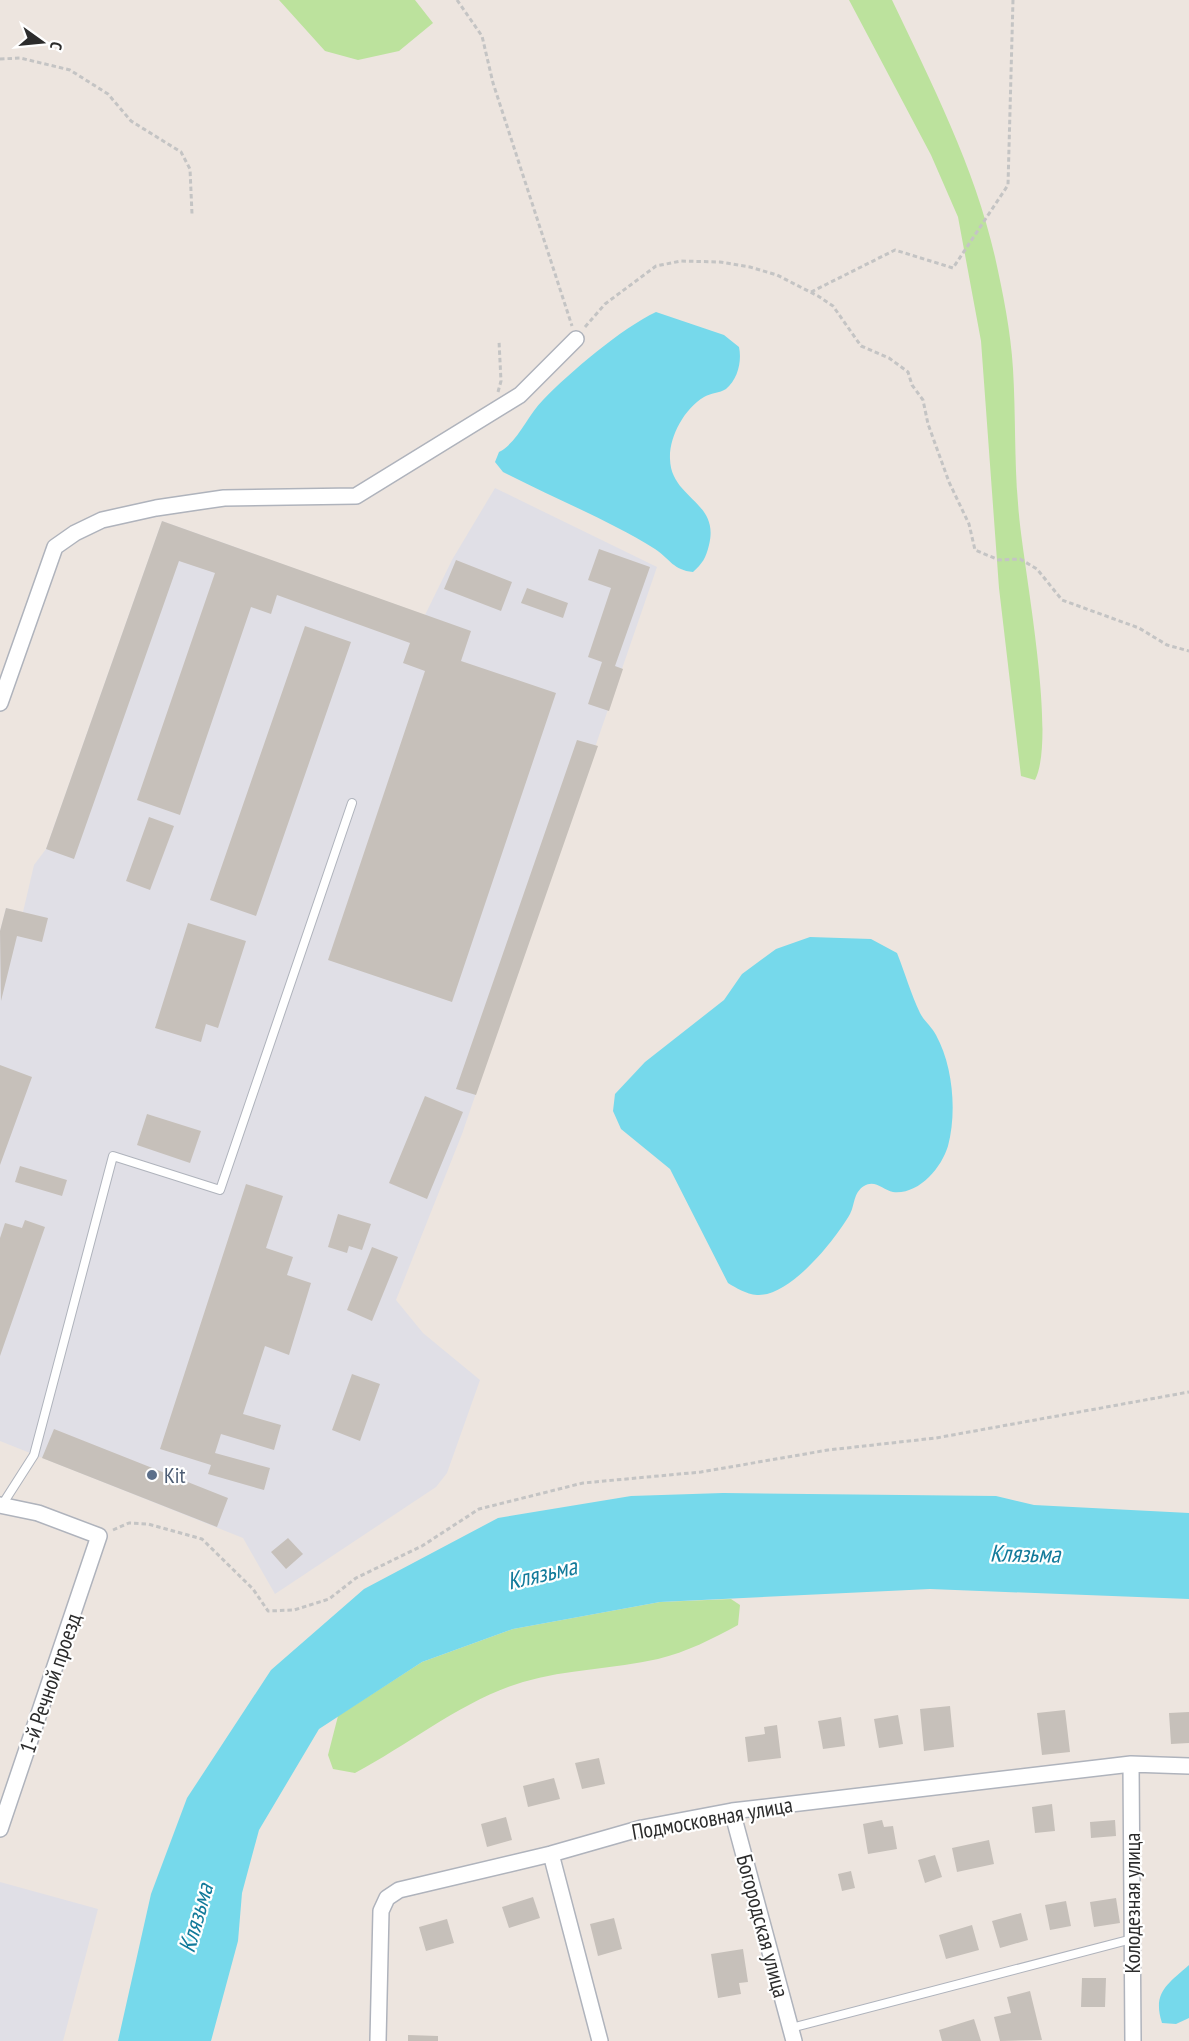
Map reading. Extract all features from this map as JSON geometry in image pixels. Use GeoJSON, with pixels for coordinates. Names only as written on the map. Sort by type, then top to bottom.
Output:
{"type":"FeatureCollection","features":[{"type":"Feature","properties":{"kind":"street"},"geometry":{"type":"LineString","coordinates":[[0,703],[55,547],[75,532],[102,520],[156,508],[224,498],[356,496],[520,394],[576,339]]}},
{"type":"Feature","properties":{"kind":"street"},"geometry":{"type":"LineString","coordinates":[[1,1505],[38,1514],[99,1536]]}},
{"type":"Feature","properties":{"kind":"street","name":"1-й Речной проезд"},"geometry":{"type":"LineString","coordinates":[[0,1829],[99,1536]]}},
{"type":"Feature","properties":{"kind":"street","name":"Подмосковная улица"},"geometry":{"type":"LineString","coordinates":[[378,2041],[381,1911],[387,1898],[399,1890],[551,1854],[642,1828],[732,1811],[1131,1764],[1189,1766]]}},
{"type":"Feature","properties":{"kind":"street","name":"Колодезная улица"},"geometry":{"type":"LineString","coordinates":[[1131,1764],[1133,2041]]}},
{"type":"Feature","properties":{"kind":"street","name":"Богородская улица"},"geometry":{"type":"LineString","coordinates":[[732,1811],[793,2034]]}},
{"type":"Feature","properties":{"kind":"street"},"geometry":{"type":"LineString","coordinates":[[551,1854],[600,2041]]}},
{"type":"Feature","properties":{"kind":"lane"},"geometry":{"type":"LineString","coordinates":[[1,1505],[34,1455],[113,1156],[220,1190],[352,803]]}},
{"type":"Feature","properties":{"kind":"lane"},"geometry":{"type":"LineString","coordinates":[[793,2034],[1132,1939]]}},
{"type":"Feature","properties":{"kind":"path"},"geometry":{"type":"LineString","coordinates":[[457,0],[482,36],[493,83],[576,339]]}},
{"type":"Feature","properties":{"kind":"path"},"geometry":{"type":"LineString","coordinates":[[811,292],[895,250],[953,268],[1008,185],[1013,0]]}},
{"type":"Feature","properties":{"kind":"path"},"geometry":{"type":"LineString","coordinates":[[0,59],[20,58],[69,70],[108,94],[131,121],[180,152],[190,169],[192,214]]}},
{"type":"Feature","properties":{"kind":"path"},"geometry":{"type":"LineString","coordinates":[[576,339],[605,304],[656,266],[681,261],[720,262],[750,267],[777,275],[811,292],[833,306],[861,346],[889,358],[908,372],[912,385],[923,400],[928,423],[949,482],[969,524],[975,550],[999,560],[1020,559],[1036,569],[1062,600],[1139,628],[1167,645],[1189,651]]}},
{"type":"Feature","properties":{"kind":"path"},"geometry":{"type":"LineString","coordinates":[[493,411],[501,381],[499,341]]}},
{"type":"Feature","properties":{"kind":"path"},"geometry":{"type":"LineString","coordinates":[[99,1536],[129,1523],[148,1524],[202,1539],[254,1589],[268,1611],[294,1610],[329,1599],[356,1578],[422,1546],[479,1509],[583,1483],[701,1472],[817,1452],[936,1437],[1189,1392]]}},
{"type":"Feature","properties":{"kind":"shaded area"},"geometry":{"type":"Polygon","coordinates":[[[495,488],[657,567],[462,1134],[396,1300],[423,1333],[480,1380],[447,1473],[436,1487],[275,1594],[243,1538],[0,1441],[0,931],[6,908],[23,912],[34,865],[46,849],[162,521],[425,615],[452,560],[495,488]]]}},
{"type":"Feature","properties":{"kind":"shaded area"},"geometry":{"type":"Polygon","coordinates":[[[0,1882],[98,1909],[63,2041],[0,2041],[0,1882]]]}},
{"type":"Feature","properties":{"kind":"green space"},"geometry":{"type":"Polygon","coordinates":[[[279,0],[415,0],[433,23],[399,51],[358,60],[325,51],[279,0]]]}},
{"type":"Feature","properties":{"kind":"green space"},"geometry":{"type":"Polygon","coordinates":[[[849,0],[892,0],[964,158],[995,257],[1012,355],[1019,515],[1041,692],[1041,759],[1035,780],[1021,776],[999,588],[981,341],[958,217],[931,155],[849,0]]]}},
{"type":"Feature","properties":{"kind":"green space"},"geometry":{"type":"Polygon","coordinates":[[[731,1599],[740,1605],[738,1625],[699,1645],[658,1659],[556,1674],[523,1682],[458,1711],[355,1773],[333,1769],[328,1755],[338,1716],[422,1662],[513,1629],[660,1602],[731,1599]]]}},
{"type":"Feature","properties":{"kind":"water"},"geometry":{"type":"Polygon","coordinates":[[[656,312],[724,335],[739,347],[740,352],[738,370],[734,380],[726,389],[704,397],[690,409],[679,424],[670,451],[672,472],[678,483],[702,509],[711,530],[706,554],[693,572],[676,567],[655,549],[618,528],[503,472],[495,462],[499,452],[512,442],[537,406],[554,389],[612,339],[656,312]]]}},
{"type":"Feature","properties":{"kind":"water"},"geometry":{"type":"Polygon","coordinates":[[[810,937],[871,939],[897,953],[920,1013],[942,1047],[952,1089],[951,1133],[945,1155],[920,1185],[902,1192],[889,1191],[872,1184],[864,1186],[858,1192],[852,1210],[843,1225],[823,1252],[783,1287],[770,1293],[757,1295],[728,1283],[670,1169],[621,1129],[613,1111],[615,1094],[645,1062],[724,1000],[742,974],[776,949],[810,937]]]}},
{"type":"Feature","properties":{"kind":"water","name":"Клязьма"},"geometry":{"type":"Polygon","coordinates":[[[723,1493],[996,1496],[1034,1505],[1189,1513],[1189,1599],[930,1589],[660,1602],[513,1629],[422,1662],[319,1729],[259,1830],[242,1893],[238,1941],[211,2041],[118,2041],[151,1894],[187,1798],[271,1670],[364,1589],[498,1518],[631,1496],[723,1493]]]}},
{"type":"Feature","properties":{"kind":"water"},"geometry":{"type":"Polygon","coordinates":[[[1189,1965],[1189,2018],[1176,2024],[1162,2023],[1159,2012],[1161,1996],[1169,1984],[1189,1965]]]}},
{"type":"Feature","properties":{"kind":"building"},"geometry":{"type":"Polygon","coordinates":[[[162,521],[471,631],[461,661],[556,693],[452,1002],[328,960],[425,671],[403,663],[410,643],[277,595],[271,614],[251,607],[180,815],[137,800],[215,573],[179,561],[74,859],[46,849],[162,521]]]}},
{"type":"Feature","properties":{"kind":"building"},"geometry":{"type":"Polygon","coordinates":[[[599,549],[650,567],[615,666],[623,669],[609,711],[588,704],[602,662],[588,657],[611,588],[588,580],[599,549]]]}},
{"type":"Feature","properties":{"kind":"building"},"geometry":{"type":"Polygon","coordinates":[[[456,560],[512,582],[501,611],[444,589],[456,560]]]}},
{"type":"Feature","properties":{"kind":"building"},"geometry":{"type":"Polygon","coordinates":[[[527,588],[568,603],[563,618],[521,603],[527,588]]]}},
{"type":"Feature","properties":{"kind":"building"},"geometry":{"type":"Polygon","coordinates":[[[305,626],[351,642],[256,916],[210,900],[305,626]]]}},
{"type":"Feature","properties":{"kind":"building"},"geometry":{"type":"Polygon","coordinates":[[[577,740],[598,746],[476,1095],[456,1089],[577,740]]]}},
{"type":"Feature","properties":{"kind":"building"},"geometry":{"type":"Polygon","coordinates":[[[149,817],[174,826],[150,890],[126,881],[149,817]]]}},
{"type":"Feature","properties":{"kind":"building"},"geometry":{"type":"Polygon","coordinates":[[[6,908],[48,918],[42,942],[17,936],[1,1001],[0,931],[6,908]]]}},
{"type":"Feature","properties":{"kind":"building"},"geometry":{"type":"Polygon","coordinates":[[[188,923],[246,941],[218,1028],[206,1024],[201,1042],[155,1028],[188,923]]]}},
{"type":"Feature","properties":{"kind":"building"},"geometry":{"type":"Polygon","coordinates":[[[0,1065],[32,1077],[0,1165],[0,1065]]]}},
{"type":"Feature","properties":{"kind":"building"},"geometry":{"type":"Polygon","coordinates":[[[425,1096],[463,1112],[427,1199],[389,1183],[425,1096]]]}},
{"type":"Feature","properties":{"kind":"building"},"geometry":{"type":"Polygon","coordinates":[[[147,1114],[201,1131],[190,1163],[137,1145],[147,1114]]]}},
{"type":"Feature","properties":{"kind":"building"},"geometry":{"type":"Polygon","coordinates":[[[20,1166],[67,1180],[62,1196],[15,1182],[20,1166]]]}},
{"type":"Feature","properties":{"kind":"building"},"geometry":{"type":"Polygon","coordinates":[[[246,1184],[283,1196],[266,1248],[293,1257],[287,1275],[311,1283],[289,1355],[265,1346],[243,1414],[281,1425],[274,1450],[221,1434],[215,1453],[270,1468],[264,1490],[208,1474],[211,1465],[160,1449],[246,1184]]]}},
{"type":"Feature","properties":{"kind":"building"},"geometry":{"type":"Polygon","coordinates":[[[338,1214],[371,1224],[362,1250],[349,1246],[347,1253],[328,1247],[338,1214]]]}},
{"type":"Feature","properties":{"kind":"building"},"geometry":{"type":"Polygon","coordinates":[[[25,1220],[45,1227],[0,1356],[0,1238],[5,1223],[22,1228],[25,1220]]]}},
{"type":"Feature","properties":{"kind":"building"},"geometry":{"type":"Polygon","coordinates":[[[372,1247],[398,1257],[372,1321],[347,1310],[372,1247]]]}},
{"type":"Feature","properties":{"kind":"building"},"geometry":{"type":"Polygon","coordinates":[[[352,1374],[380,1384],[360,1441],[332,1430],[352,1374]]]}},
{"type":"Feature","properties":{"kind":"building"},"geometry":{"type":"Polygon","coordinates":[[[54,1429],[228,1498],[217,1527],[42,1458],[54,1429]]]}},
{"type":"Feature","properties":{"kind":"building"},"geometry":{"type":"Polygon","coordinates":[[[288,1538],[303,1554],[286,1569],[271,1552],[288,1538]]]}},
{"type":"Feature","properties":{"kind":"building"},"geometry":{"type":"Polygon","coordinates":[[[950,1706],[954,1747],[924,1751],[920,1709],[950,1706]]]}},
{"type":"Feature","properties":{"kind":"building"},"geometry":{"type":"Polygon","coordinates":[[[1065,1710],[1070,1752],[1042,1755],[1037,1713],[1065,1710]]]}},
{"type":"Feature","properties":{"kind":"building"},"geometry":{"type":"Polygon","coordinates":[[[1189,1712],[1189,1743],[1171,1744],[1169,1713],[1189,1712]]]}},
{"type":"Feature","properties":{"kind":"building"},"geometry":{"type":"Polygon","coordinates":[[[898,1715],[903,1744],[879,1748],[874,1719],[898,1715]]]}},
{"type":"Feature","properties":{"kind":"building"},"geometry":{"type":"Polygon","coordinates":[[[841,1717],[845,1746],[823,1749],[818,1721],[841,1717]]]}},
{"type":"Feature","properties":{"kind":"building"},"geometry":{"type":"Polygon","coordinates":[[[777,1725],[781,1758],[748,1762],[745,1737],[765,1734],[764,1727],[777,1725]]]}},
{"type":"Feature","properties":{"kind":"building"},"geometry":{"type":"Polygon","coordinates":[[[599,1758],[605,1784],[582,1789],[575,1763],[599,1758]]]}},
{"type":"Feature","properties":{"kind":"building"},"geometry":{"type":"Polygon","coordinates":[[[554,1778],[560,1799],[528,1807],[523,1786],[554,1778]]]}},
{"type":"Feature","properties":{"kind":"building"},"geometry":{"type":"Polygon","coordinates":[[[1052,1804],[1055,1831],[1035,1833],[1032,1807],[1052,1804]]]}},
{"type":"Feature","properties":{"kind":"building"},"geometry":{"type":"Polygon","coordinates":[[[506,1817],[512,1840],[487,1847],[481,1824],[506,1817]]]}},
{"type":"Feature","properties":{"kind":"building"},"geometry":{"type":"Polygon","coordinates":[[[882,1820],[884,1827],[893,1826],[897,1849],[868,1854],[863,1824],[882,1820]]]}},
{"type":"Feature","properties":{"kind":"building"},"geometry":{"type":"Polygon","coordinates":[[[1115,1820],[1116,1836],[1091,1838],[1090,1822],[1115,1820]]]}},
{"type":"Feature","properties":{"kind":"building"},"geometry":{"type":"Polygon","coordinates":[[[989,1840],[994,1864],[957,1872],[952,1848],[989,1840]]]}},
{"type":"Feature","properties":{"kind":"building"},"geometry":{"type":"Polygon","coordinates":[[[935,1855],[942,1877],[925,1883],[918,1860],[935,1855]]]}},
{"type":"Feature","properties":{"kind":"building"},"geometry":{"type":"Polygon","coordinates":[[[851,1871],[855,1888],[842,1891],[838,1874],[851,1871]]]}},
{"type":"Feature","properties":{"kind":"building"},"geometry":{"type":"Polygon","coordinates":[[[533,1897],[540,1918],[509,1928],[502,1907],[533,1897]]]}},
{"type":"Feature","properties":{"kind":"building"},"geometry":{"type":"Polygon","coordinates":[[[1116,1898],[1120,1923],[1094,1927],[1090,1902],[1116,1898]]]}},
{"type":"Feature","properties":{"kind":"building"},"geometry":{"type":"Polygon","coordinates":[[[1066,1901],[1071,1926],[1050,1930],[1045,1905],[1066,1901]]]}},
{"type":"Feature","properties":{"kind":"building"},"geometry":{"type":"Polygon","coordinates":[[[1021,1913],[1028,1940],[1000,1948],[992,1921],[1021,1913]]]}},
{"type":"Feature","properties":{"kind":"building"},"geometry":{"type":"Polygon","coordinates":[[[614,1918],[622,1949],[598,1956],[590,1924],[614,1918]]]}},
{"type":"Feature","properties":{"kind":"building"},"geometry":{"type":"Polygon","coordinates":[[[447,1919],[454,1943],[426,1951],[419,1927],[447,1919]]]}},
{"type":"Feature","properties":{"kind":"building"},"geometry":{"type":"Polygon","coordinates":[[[972,1925],[979,1950],[946,1959],[939,1935],[972,1925]]]}},
{"type":"Feature","properties":{"kind":"building"},"geometry":{"type":"Polygon","coordinates":[[[743,1949],[748,1982],[739,1983],[741,1994],[718,1998],[711,1954],[743,1949]]]}},
{"type":"Feature","properties":{"kind":"building"},"geometry":{"type":"Polygon","coordinates":[[[1082,1978],[1106,1978],[1105,2007],[1081,2007],[1082,1978]]]}},
{"type":"Feature","properties":{"kind":"building"},"geometry":{"type":"Polygon","coordinates":[[[1030,1991],[1042,2040],[1000,2041],[994,2017],[1011,2013],[1007,1997],[1030,1991]]]}},
{"type":"Feature","properties":{"kind":"building"},"geometry":{"type":"Polygon","coordinates":[[[974,2019],[981,2041],[942,2041],[939,2030],[974,2019]]]}},
{"type":"Feature","properties":{"kind":"building"},"geometry":{"type":"Polygon","coordinates":[[[408,2035],[438,2036],[438,2041],[408,2041],[408,2035]]]}},
{"type":"Feature","properties":{"kind":"place","name":"Kit"},"geometry":{"type":"Point","coordinates":[152,1475]}}]}
